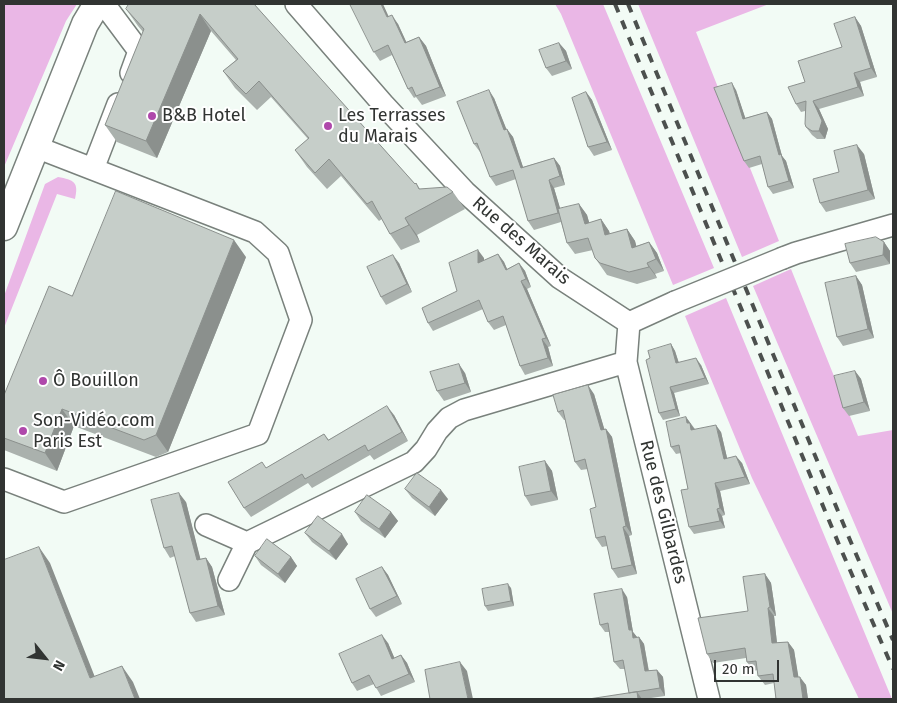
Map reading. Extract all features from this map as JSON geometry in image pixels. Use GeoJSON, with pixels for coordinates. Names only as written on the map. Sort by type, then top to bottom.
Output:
{"type":"FeatureCollection","features":[{"type":"Feature","properties":{"kind":"main road"},"geometry":{"type":"LineString","coordinates":[[4,227],[86,24],[97,4]]}},
{"type":"Feature","properties":{"kind":"street"},"geometry":{"type":"LineString","coordinates":[[93,169],[139,51],[104,4]]}},
{"type":"Feature","properties":{"kind":"street","name":"Rue des Marais"},"geometry":{"type":"LineString","coordinates":[[296,4],[383,104],[465,192],[560,278],[629,323]]}},
{"type":"Feature","properties":{"kind":"street"},"geometry":{"type":"LineString","coordinates":[[4,479],[64,502],[258,434],[301,320],[278,253],[255,232],[36,147]]}},
{"type":"Feature","properties":{"kind":"street"},"geometry":{"type":"LineString","coordinates":[[629,323],[796,253],[893,225]]}},
{"type":"Feature","properties":{"kind":"street","name":"Rue des Gilbardes"},"geometry":{"type":"LineString","coordinates":[[629,323],[626,362],[708,699]]}},
{"type":"Feature","properties":{"kind":"street"},"geometry":{"type":"LineString","coordinates":[[229,580],[246,543],[414,462],[426,449],[436,431],[449,418],[464,410],[626,362]]}},
{"type":"Feature","properties":{"kind":"street"},"geometry":{"type":"LineString","coordinates":[[206,525],[246,543]]}},
{"type":"Feature","properties":{"kind":"shaded area"},"geometry":{"type":"Polygon","coordinates":[[[4,4],[77,4],[66,21],[4,167],[4,4]]]}},
{"type":"Feature","properties":{"kind":"shaded area"},"geometry":{"type":"Polygon","coordinates":[[[555,4],[603,4],[714,268],[673,285],[561,14],[555,4]]]}},
{"type":"Feature","properties":{"kind":"shaded area"},"geometry":{"type":"Polygon","coordinates":[[[638,4],[769,4],[696,32],[779,241],[742,257],[638,4]]]}},
{"type":"Feature","properties":{"kind":"shaded area"},"geometry":{"type":"Polygon","coordinates":[[[58,177],[68,179],[76,185],[75,199],[57,194],[4,328],[4,296],[45,184],[58,177]]]}},
{"type":"Feature","properties":{"kind":"shaded area"},"geometry":{"type":"Polygon","coordinates":[[[791,269],[858,436],[893,430],[893,614],[753,286],[791,269]]]}},
{"type":"Feature","properties":{"kind":"shaded area"},"geometry":{"type":"Polygon","coordinates":[[[726,298],[892,699],[859,699],[752,478],[685,316],[726,298]]]}},
{"type":"Feature","properties":{"kind":"building","name":"Les Terrasses du Marais"},"geometry":{"type":"Polygon","coordinates":[[[129,4],[254,4],[416,183],[419,189],[447,187],[453,192],[405,218],[409,225],[390,234],[372,201],[367,204],[329,159],[315,173],[295,150],[309,138],[259,81],[246,94],[223,71],[238,59],[200,14],[146,141],[105,125],[144,29],[126,9],[129,4]]]}},
{"type":"Feature","properties":{"kind":"building"},"geometry":{"type":"Polygon","coordinates":[[[350,4],[381,4],[387,17],[392,15],[405,43],[419,37],[440,87],[416,96],[412,87],[408,89],[388,45],[374,52],[350,4]]]}},
{"type":"Feature","properties":{"kind":"building"},"geometry":{"type":"Polygon","coordinates":[[[855,17],[871,68],[854,73],[858,87],[813,101],[822,121],[819,131],[812,131],[805,124],[806,101],[796,104],[788,87],[805,82],[798,61],[842,47],[834,24],[855,17]]]}},
{"type":"Feature","properties":{"kind":"building"},"geometry":{"type":"Polygon","coordinates":[[[559,43],[566,61],[546,68],[539,50],[559,43]]]}},
{"type":"Feature","properties":{"kind":"building"},"geometry":{"type":"Polygon","coordinates":[[[732,83],[743,119],[767,112],[779,155],[781,154],[789,181],[768,187],[760,156],[744,161],[714,88],[732,83]]]}},
{"type":"Feature","properties":{"kind":"building"},"geometry":{"type":"Polygon","coordinates":[[[489,90],[504,130],[507,129],[521,168],[554,158],[560,176],[549,180],[558,213],[528,221],[513,170],[490,177],[477,143],[474,144],[457,102],[489,90]]]}},
{"type":"Feature","properties":{"kind":"building"},"geometry":{"type":"Polygon","coordinates":[[[586,92],[607,142],[588,147],[572,98],[586,92]]]}},
{"type":"Feature","properties":{"kind":"building"},"geometry":{"type":"Polygon","coordinates":[[[857,145],[868,190],[820,203],[813,179],[839,172],[834,151],[857,145]]]}},
{"type":"Feature","properties":{"kind":"building"},"geometry":{"type":"Polygon","coordinates":[[[116,191],[234,240],[156,435],[144,440],[62,409],[45,453],[4,438],[4,395],[49,286],[72,296],[116,191]]]}},
{"type":"Feature","properties":{"kind":"building"},"geometry":{"type":"Polygon","coordinates":[[[579,204],[585,224],[601,219],[605,235],[627,229],[632,248],[649,242],[656,259],[647,263],[649,267],[629,272],[600,263],[595,258],[588,238],[567,243],[558,209],[579,204]]]}},
{"type":"Feature","properties":{"kind":"building"},"geometry":{"type":"Polygon","coordinates":[[[876,237],[884,242],[883,255],[850,263],[845,244],[876,237]]]}},
{"type":"Feature","properties":{"kind":"building"},"geometry":{"type":"Polygon","coordinates":[[[478,250],[478,263],[498,254],[506,270],[519,263],[526,279],[521,281],[546,338],[542,339],[548,358],[520,366],[503,316],[488,322],[479,300],[428,323],[422,308],[457,291],[449,263],[478,250]]]}},
{"type":"Feature","properties":{"kind":"building"},"geometry":{"type":"Polygon","coordinates":[[[393,255],[407,284],[381,297],[367,267],[393,255]]]}},
{"type":"Feature","properties":{"kind":"building"},"geometry":{"type":"Polygon","coordinates":[[[856,276],[868,329],[837,337],[825,283],[856,276]]]}},
{"type":"Feature","properties":{"kind":"building"},"geometry":{"type":"Polygon","coordinates":[[[671,344],[676,363],[696,358],[705,378],[670,387],[676,409],[659,413],[646,360],[650,358],[648,351],[671,344]]]}},
{"type":"Feature","properties":{"kind":"building"},"geometry":{"type":"Polygon","coordinates":[[[459,364],[465,383],[437,391],[430,372],[459,364]]]}},
{"type":"Feature","properties":{"kind":"building"},"geometry":{"type":"Polygon","coordinates":[[[855,371],[864,402],[843,408],[834,376],[855,371]]]}},
{"type":"Feature","properties":{"kind":"building"},"geometry":{"type":"Polygon","coordinates":[[[588,385],[601,430],[606,429],[626,526],[623,527],[632,565],[612,569],[605,536],[596,538],[590,509],[596,507],[585,459],[575,462],[563,410],[558,412],[553,395],[588,385]]]}},
{"type":"Feature","properties":{"kind":"building"},"geometry":{"type":"Polygon","coordinates":[[[387,406],[402,432],[368,451],[365,445],[305,479],[302,474],[244,508],[228,482],[262,462],[266,468],[324,434],[328,440],[387,406]]]}},
{"type":"Feature","properties":{"kind":"building"},"geometry":{"type":"Polygon","coordinates":[[[686,417],[687,423],[690,423],[691,430],[716,425],[724,459],[736,456],[745,477],[715,483],[720,508],[717,509],[720,521],[689,527],[681,490],[688,489],[679,445],[671,447],[666,422],[686,417]]]}},
{"type":"Feature","properties":{"kind":"building"},"geometry":{"type":"Polygon","coordinates":[[[545,461],[551,491],[525,496],[519,467],[545,461]]]}},
{"type":"Feature","properties":{"kind":"building"},"geometry":{"type":"Polygon","coordinates":[[[417,473],[441,490],[429,507],[405,489],[417,473]]]}},
{"type":"Feature","properties":{"kind":"building"},"geometry":{"type":"Polygon","coordinates":[[[179,493],[197,560],[206,558],[218,606],[190,613],[172,546],[164,548],[151,500],[179,493]]]}},
{"type":"Feature","properties":{"kind":"building"},"geometry":{"type":"Polygon","coordinates":[[[367,495],[391,512],[379,529],[355,512],[367,495]]]}},
{"type":"Feature","properties":{"kind":"building"},"geometry":{"type":"Polygon","coordinates":[[[318,516],[342,534],[329,551],[305,533],[318,516]]]}},
{"type":"Feature","properties":{"kind":"building"},"geometry":{"type":"Polygon","coordinates":[[[267,539],[291,557],[278,574],[255,556],[267,539]]]}},
{"type":"Feature","properties":{"kind":"building"},"geometry":{"type":"Polygon","coordinates":[[[39,547],[90,678],[122,666],[135,699],[4,699],[4,560],[39,547]]]}},
{"type":"Feature","properties":{"kind":"building"},"geometry":{"type":"Polygon","coordinates":[[[382,567],[397,596],[370,609],[356,579],[382,567]]]}},
{"type":"Feature","properties":{"kind":"building"},"geometry":{"type":"Polygon","coordinates":[[[765,574],[770,607],[768,608],[772,643],[788,642],[794,677],[800,677],[803,699],[776,699],[773,674],[758,676],[756,661],[747,662],[745,648],[707,654],[698,618],[748,611],[743,577],[765,574]]]}},
{"type":"Feature","properties":{"kind":"building"},"geometry":{"type":"Polygon","coordinates":[[[508,584],[511,601],[485,606],[482,589],[508,584]]]}},
{"type":"Feature","properties":{"kind":"building"},"geometry":{"type":"Polygon","coordinates":[[[622,589],[629,630],[632,630],[633,638],[639,637],[645,671],[657,670],[660,688],[629,693],[623,660],[614,662],[608,623],[600,625],[594,594],[622,589]]]}},
{"type":"Feature","properties":{"kind":"building"},"geometry":{"type":"Polygon","coordinates":[[[382,635],[392,659],[401,655],[409,674],[376,688],[369,675],[352,683],[339,654],[382,635]]]}},
{"type":"Feature","properties":{"kind":"building"},"geometry":{"type":"Polygon","coordinates":[[[460,662],[468,699],[430,699],[425,670],[460,662]]]}},
{"type":"Feature","properties":{"kind":"building"},"geometry":{"type":"Polygon","coordinates":[[[637,692],[638,699],[589,699],[637,692]]]}},
{"type":"Feature","properties":{"kind":"railway"},"geometry":{"type":"LineString","coordinates":[[615,4],[840,547],[893,669]]}},
{"type":"Feature","properties":{"kind":"railway"},"geometry":{"type":"LineString","coordinates":[[628,4],[893,640]]}},
{"type":"Feature","properties":{"kind":"place","name":"B&B Hotel"},"geometry":{"type":"Point","coordinates":[152,116]}},
{"type":"Feature","properties":{"kind":"place","name":"Les Terrasses du Marais"},"geometry":{"type":"Point","coordinates":[328,126]}},
{"type":"Feature","properties":{"kind":"place","name":"Ô Bouillon"},"geometry":{"type":"Point","coordinates":[43,381]}},
{"type":"Feature","properties":{"kind":"place","name":"Son-Vidéo.com Paris Est"},"geometry":{"type":"Point","coordinates":[23,431]}}]}
